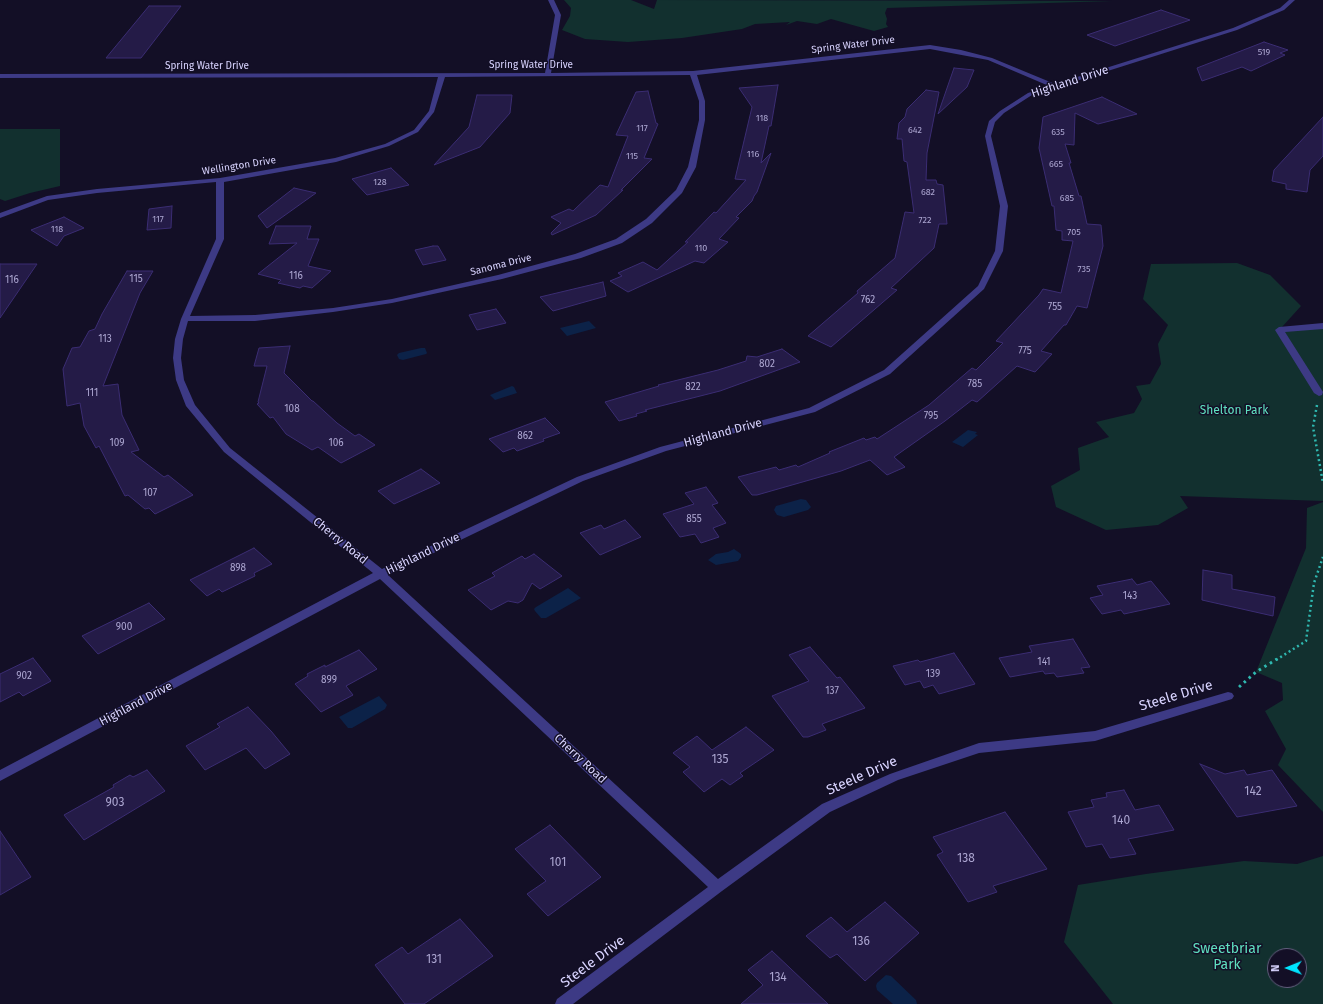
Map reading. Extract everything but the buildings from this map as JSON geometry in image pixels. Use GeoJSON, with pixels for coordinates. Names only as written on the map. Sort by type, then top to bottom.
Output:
{"type":"FeatureCollection","features":[{"type":"Feature","properties":{"kind":"street"},"geometry":{"type":"LineString","coordinates":[[548,75],[558,14],[551,0]]}},
{"type":"Feature","properties":{"kind":"street","name":"Highland Drive"},"geometry":{"type":"LineString","coordinates":[[0,776],[381,574],[580,479],[663,449],[812,410],[887,372],[981,287],[999,251],[1004,206],[988,136],[992,121],[1002,112],[1030,94],[1235,29],[1282,9],[1292,0]]}},
{"type":"Feature","properties":{"kind":"street","name":"Spring Water Drive"},"geometry":{"type":"LineString","coordinates":[[0,76],[548,75],[693,73],[827,59],[886,50],[930,47],[990,59],[1054,86]]}},
{"type":"Feature","properties":{"kind":"street","name":"Sanoma Drive"},"geometry":{"type":"LineString","coordinates":[[185,319],[255,318],[334,310],[392,302],[578,256],[619,241],[649,221],[679,191],[692,167],[702,120],[702,101],[693,73]]}},
{"type":"Feature","properties":{"kind":"street","name":"Wellington Drive"},"geometry":{"type":"LineString","coordinates":[[0,216],[7,212],[48,198],[97,191],[220,180],[336,160],[386,145],[416,131],[432,111],[442,75]]}},
{"type":"Feature","properties":{"kind":"street","name":"Cherry Road"},"geometry":{"type":"LineString","coordinates":[[220,180],[220,239],[185,319],[179,338],[177,358],[180,380],[191,406],[227,450],[381,574],[718,887]]}},
{"type":"Feature","properties":{"kind":"street"},"geometry":{"type":"LineString","coordinates":[[1319,393],[1278,330],[1323,326]]}},
{"type":"Feature","properties":{"kind":"street","name":"Steele Drive"},"geometry":{"type":"LineString","coordinates":[[562,1004],[826,808],[894,777],[979,748],[1095,736],[1228,696]]}},
{"type":"Feature","properties":{"kind":"path"},"geometry":{"type":"LineString","coordinates":[[1319,393],[1313,427],[1323,483]]}},
{"type":"Feature","properties":{"kind":"path"},"geometry":{"type":"LineString","coordinates":[[1228,696],[1256,672],[1306,641],[1314,583],[1323,557]]}},
{"type":"Feature","properties":{"kind":"green space"},"geometry":{"type":"Polygon","coordinates":[[[564,0],[631,0],[654,9],[657,0],[1113,1],[887,8],[885,13],[887,19],[886,24],[888,27],[874,31],[831,19],[817,24],[797,21],[786,25],[790,22],[755,24],[742,29],[682,38],[628,42],[585,39],[562,30],[570,16],[571,8],[564,0]]]}},
{"type":"Feature","properties":{"kind":"green space"},"geometry":{"type":"Polygon","coordinates":[[[0,129],[60,129],[60,186],[5,201],[0,199],[0,129]]]}},
{"type":"Feature","properties":{"kind":"green space","name":"Shelton Park"},"geometry":{"type":"Polygon","coordinates":[[[1237,263],[1270,275],[1301,306],[1282,327],[1323,329],[1323,501],[1180,496],[1188,508],[1158,525],[1106,530],[1056,507],[1051,486],[1080,470],[1078,448],[1109,437],[1096,422],[1134,413],[1142,399],[1136,386],[1150,384],[1161,364],[1158,344],[1168,325],[1143,299],[1151,264],[1237,263]]]}},
{"type":"Feature","properties":{"kind":"green space"},"geometry":{"type":"Polygon","coordinates":[[[1323,502],[1323,812],[1278,765],[1286,749],[1265,711],[1283,700],[1282,683],[1256,672],[1306,548],[1307,508],[1323,502]]]}},
{"type":"Feature","properties":{"kind":"green space","name":"Sweetbriar Park"},"geometry":{"type":"Polygon","coordinates":[[[1323,856],[1323,1004],[1113,1004],[1064,942],[1078,885],[1244,861],[1297,864],[1323,856]]]}},
{"type":"Feature","properties":{"kind":"water"},"geometry":{"type":"Polygon","coordinates":[[[589,321],[596,328],[567,336],[560,328],[589,321]]]}},
{"type":"Feature","properties":{"kind":"water"},"geometry":{"type":"Polygon","coordinates":[[[425,348],[426,354],[403,360],[399,359],[397,355],[399,353],[425,348]]]}},
{"type":"Feature","properties":{"kind":"water"},"geometry":{"type":"Polygon","coordinates":[[[512,386],[517,393],[495,400],[490,395],[512,386]]]}},
{"type":"Feature","properties":{"kind":"water"},"geometry":{"type":"Polygon","coordinates":[[[968,430],[977,432],[975,434],[978,435],[963,447],[952,442],[968,430]]]}},
{"type":"Feature","properties":{"kind":"water"},"geometry":{"type":"Polygon","coordinates":[[[801,499],[806,500],[811,507],[808,510],[784,517],[777,515],[774,510],[776,506],[801,499]]]}},
{"type":"Feature","properties":{"kind":"water"},"geometry":{"type":"Polygon","coordinates":[[[734,549],[741,554],[738,561],[716,565],[708,560],[716,554],[728,552],[734,549]]]}},
{"type":"Feature","properties":{"kind":"water"},"geometry":{"type":"Polygon","coordinates":[[[568,588],[581,598],[546,618],[541,618],[534,609],[568,588]]]}},
{"type":"Feature","properties":{"kind":"water"},"geometry":{"type":"Polygon","coordinates":[[[379,696],[387,705],[385,709],[352,728],[348,728],[339,717],[379,696]]]}},
{"type":"Feature","properties":{"kind":"water"},"geometry":{"type":"Polygon","coordinates":[[[886,975],[891,976],[916,1000],[917,1004],[893,1004],[877,990],[877,983],[886,975]]]}}]}
